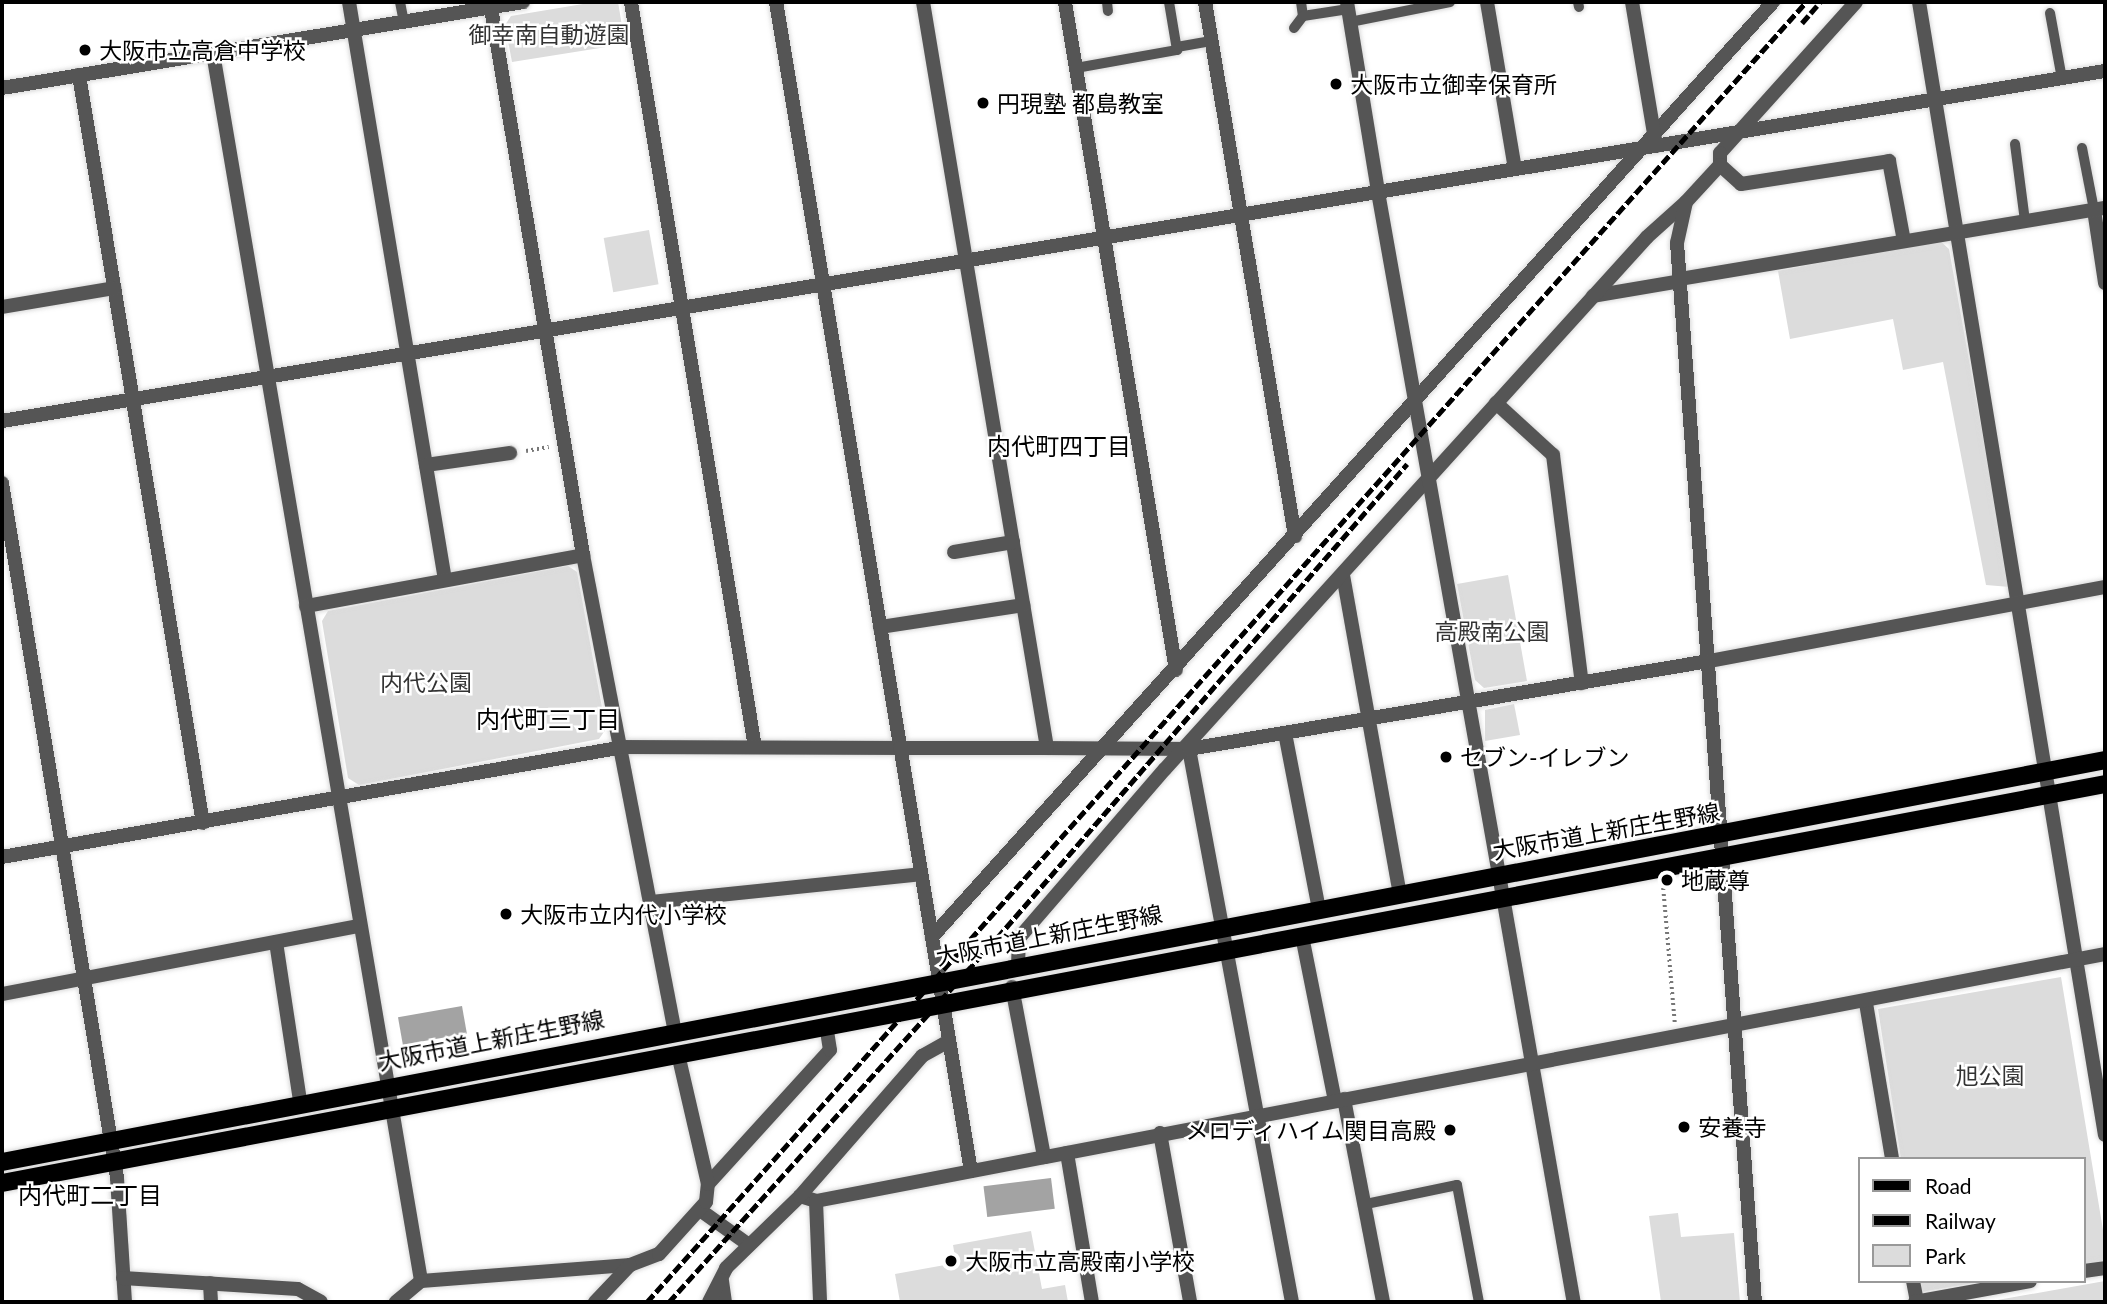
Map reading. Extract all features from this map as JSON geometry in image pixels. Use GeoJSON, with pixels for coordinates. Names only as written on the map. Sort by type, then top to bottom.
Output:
{"type":"FeatureCollection","features":[{"type":"Feature","properties":{"kind":"main road","name":"大阪市道上新庄生野線"},"geometry":{"type":"LineString","coordinates":[[2,1162],[300,1101],[1721,835],[2105,760]]}},
{"type":"Feature","properties":{"kind":"main road","name":"大阪市道上新庄生野線"},"geometry":{"type":"LineString","coordinates":[[2,1183],[943,1003],[1012,987],[1227,950],[2105,783]]}},
{"type":"Feature","properties":{"kind":"street"},"geometry":{"type":"LineString","coordinates":[[349,2],[445,580]]}},
{"type":"Feature","properties":{"kind":"street"},"geometry":{"type":"LineString","coordinates":[[2,88],[404,22],[491,4],[523,2]]}},
{"type":"Feature","properties":{"kind":"street"},"geometry":{"type":"LineString","coordinates":[[631,2],[755,747]]}},
{"type":"Feature","properties":{"kind":"street"},"geometry":{"type":"LineString","coordinates":[[776,2],[971,1171]]}},
{"type":"Feature","properties":{"kind":"street"},"geometry":{"type":"LineString","coordinates":[[923,2],[1047,748]]}},
{"type":"Feature","properties":{"kind":"street"},"geometry":{"type":"LineString","coordinates":[[1065,2],[1176,670]]}},
{"type":"Feature","properties":{"kind":"street"},"geometry":{"type":"LineString","coordinates":[[1205,2],[1295,536]]}},
{"type":"Feature","properties":{"kind":"street"},"geometry":{"type":"LineString","coordinates":[[1487,2],[1515,169]]}},
{"type":"Feature","properties":{"kind":"street"},"geometry":{"type":"LineString","coordinates":[[1632,2],[1651,143]]}},
{"type":"Feature","properties":{"kind":"street"},"geometry":{"type":"LineString","coordinates":[[932,937],[1106,748],[1413,403],[1651,143],[1773,2]]}},
{"type":"Feature","properties":{"kind":"street"},"geometry":{"type":"LineString","coordinates":[[1018,966],[1019,937],[1593,296],[1720,165],[1720,153],[1856,2]]}},
{"type":"Feature","properties":{"kind":"street"},"geometry":{"type":"LineString","coordinates":[[1919,2],[2105,1135]]}},
{"type":"Feature","properties":{"kind":"street"},"geometry":{"type":"LineString","coordinates":[[491,4],[543,331],[583,555],[623,747],[676,1031]]}},
{"type":"Feature","properties":{"kind":"street"},"geometry":{"type":"LineString","coordinates":[[1348,11],[1426,480],[1534,1062],[1574,1302]]}},
{"type":"Feature","properties":{"kind":"street"},"geometry":{"type":"LineString","coordinates":[[213,53],[421,1281]]}},
{"type":"Feature","properties":{"kind":"street"},"geometry":{"type":"LineString","coordinates":[[2,421],[1515,169],[1651,143],[1739,132],[2105,71]]}},
{"type":"Feature","properties":{"kind":"street"},"geometry":{"type":"LineString","coordinates":[[79,75],[203,823]]}},
{"type":"Feature","properties":{"kind":"street"},"geometry":{"type":"LineString","coordinates":[[1720,165],[1741,184],[1889,161],[1904,241]]}},
{"type":"Feature","properties":{"kind":"street"},"geometry":{"type":"LineString","coordinates":[[1686,202],[1677,231],[1737,1024],[1755,1302]]}},
{"type":"Feature","properties":{"kind":"street"},"geometry":{"type":"LineString","coordinates":[[1593,296],[2100,209],[2105,283]]}},
{"type":"Feature","properties":{"kind":"street"},"geometry":{"type":"LineString","coordinates":[[2,307],[114,288]]}},
{"type":"Feature","properties":{"kind":"street"},"geometry":{"type":"LineString","coordinates":[[1496,403],[1553,455],[1582,683]]}},
{"type":"Feature","properties":{"kind":"street"},"geometry":{"type":"LineString","coordinates":[[426,466],[510,453]]}},
{"type":"Feature","properties":{"kind":"street"},"geometry":{"type":"LineString","coordinates":[[2,483],[114,1160],[125,1302]]}},
{"type":"Feature","properties":{"kind":"street"},"geometry":{"type":"LineString","coordinates":[[954,552],[1013,542]]}},
{"type":"Feature","properties":{"kind":"street"},"geometry":{"type":"LineString","coordinates":[[306,606],[583,555]]}},
{"type":"Feature","properties":{"kind":"street"},"geometry":{"type":"LineString","coordinates":[[1343,575],[1400,894]]}},
{"type":"Feature","properties":{"kind":"street"},"geometry":{"type":"LineString","coordinates":[[2,857],[338,801],[623,747],[1189,749],[1709,661],[2105,587]]}},
{"type":"Feature","properties":{"kind":"street"},"geometry":{"type":"LineString","coordinates":[[880,627],[1023,605]]}},
{"type":"Feature","properties":{"kind":"street"},"geometry":{"type":"LineString","coordinates":[[1285,733],[1320,909]]}},
{"type":"Feature","properties":{"kind":"street"},"geometry":{"type":"LineString","coordinates":[[1189,749],[1293,1302]]}},
{"type":"Feature","properties":{"kind":"street"},"geometry":{"type":"LineString","coordinates":[[652,902],[921,874]]}},
{"type":"Feature","properties":{"kind":"street"},"geometry":{"type":"LineString","coordinates":[[2,994],[359,926]]}},
{"type":"Feature","properties":{"kind":"street"},"geometry":{"type":"LineString","coordinates":[[1302,936],[1339,1100],[1366,1204],[1383,1302]]}},
{"type":"Feature","properties":{"kind":"street"},"geometry":{"type":"LineString","coordinates":[[276,942],[300,1101]]}},
{"type":"Feature","properties":{"kind":"street"},"geometry":{"type":"LineString","coordinates":[[800,1196],[816,1201],[1677,1035],[1866,1003],[2105,954]]}},
{"type":"Feature","properties":{"kind":"street"},"geometry":{"type":"LineString","coordinates":[[1012,987],[1044,1157]]}},
{"type":"Feature","properties":{"kind":"street"},"geometry":{"type":"LineString","coordinates":[[1866,1003],[1892,1157]]}},
{"type":"Feature","properties":{"kind":"street"},"geometry":{"type":"LineString","coordinates":[[396,1302],[421,1281],[630,1265],[659,1254],[699,1210],[708,1184],[830,1050],[826,1025]]}},
{"type":"Feature","properties":{"kind":"street"},"geometry":{"type":"LineString","coordinates":[[709,1302],[749,1245],[800,1196],[922,1056],[949,1041]]}},
{"type":"Feature","properties":{"kind":"street"},"geometry":{"type":"LineString","coordinates":[[678,1054],[708,1184]]}},
{"type":"Feature","properties":{"kind":"street"},"geometry":{"type":"LineString","coordinates":[[1160,1133],[1190,1302]]}},
{"type":"Feature","properties":{"kind":"street"},"geometry":{"type":"LineString","coordinates":[[1067,1153],[1092,1302]]}},
{"type":"Feature","properties":{"kind":"street"},"geometry":{"type":"LineString","coordinates":[[816,1201],[820,1302]]}},
{"type":"Feature","properties":{"kind":"street"},"geometry":{"type":"LineString","coordinates":[[699,1210],[749,1245]]}},
{"type":"Feature","properties":{"kind":"street"},"geometry":{"type":"LineString","coordinates":[[595,1302],[630,1265]]}},
{"type":"Feature","properties":{"kind":"street"},"geometry":{"type":"LineString","coordinates":[[2086,1271],[2105,1268]]}},
{"type":"Feature","properties":{"kind":"street"},"geometry":{"type":"LineString","coordinates":[[124,1278],[298,1289],[321,1302]]}},
{"type":"Feature","properties":{"kind":"street"},"geometry":{"type":"LineString","coordinates":[[722,1281],[724,1302]]}},
{"type":"Feature","properties":{"kind":"street"},"geometry":{"type":"LineString","coordinates":[[210,1283],[211,1302]]}},
{"type":"Feature","properties":{"kind":"street"},"geometry":{"type":"LineString","coordinates":[[1913,1283],[1916,1302],[2019,1283]]}},
{"type":"Feature","properties":{"kind":"lane"},"geometry":{"type":"LineString","coordinates":[[400,2],[404,22]]}},
{"type":"Feature","properties":{"kind":"lane"},"geometry":{"type":"LineString","coordinates":[[1169,2],[1177,47]]}},
{"type":"Feature","properties":{"kind":"lane"},"geometry":{"type":"LineString","coordinates":[[1294,28],[1303,16],[1301,2]]}},
{"type":"Feature","properties":{"kind":"lane"},"geometry":{"type":"LineString","coordinates":[[1303,16],[1450,2]]}},
{"type":"Feature","properties":{"kind":"lane"},"geometry":{"type":"LineString","coordinates":[[2050,13],[2062,79]]}},
{"type":"Feature","properties":{"kind":"lane"},"geometry":{"type":"LineString","coordinates":[[1076,68],[1212,41]]}},
{"type":"Feature","properties":{"kind":"lane"},"geometry":{"type":"LineString","coordinates":[[2015,144],[2025,221]]}},
{"type":"Feature","properties":{"kind":"lane"},"geometry":{"type":"LineString","coordinates":[[2082,148],[2100,209]]}},
{"type":"Feature","properties":{"kind":"lane"},"geometry":{"type":"LineString","coordinates":[[1366,1204],[1457,1185],[1479,1302]]}},
{"type":"Feature","properties":{"kind":"path"},"geometry":{"type":"LineString","coordinates":[[510,453],[564,445]]}},
{"type":"Feature","properties":{"kind":"path"},"geometry":{"type":"LineString","coordinates":[[1662,867],[1677,1035]]}},
{"type":"Feature","properties":{"kind":"green space","name":"御幸南自動遊園"},"geometry":{"type":"Polygon","coordinates":[[[595,2],[618,2],[625,44],[512,62],[505,25],[511,16],[595,2]]]}},
{"type":"Feature","properties":{"kind":"green space"},"geometry":{"type":"Polygon","coordinates":[[[649,230],[659,284],[613,292],[604,238],[649,230]]]}},
{"type":"Feature","properties":{"kind":"green space"},"geometry":{"type":"Polygon","coordinates":[[[1939,240],[1949,249],[2010,587],[1986,585],[1943,362],[1903,370],[1893,319],[1790,339],[1778,271],[1939,240]]]}},
{"type":"Feature","properties":{"kind":"green space","name":"内代公園"},"geometry":{"type":"Polygon","coordinates":[[[568,566],[577,572],[606,729],[599,739],[359,785],[348,778],[322,621],[328,611],[568,566]]]}},
{"type":"Feature","properties":{"kind":"green space","name":"高殿南公園"},"geometry":{"type":"Polygon","coordinates":[[[1508,575],[1527,681],[1484,688],[1475,680],[1457,584],[1508,575]]]}},
{"type":"Feature","properties":{"kind":"green space"},"geometry":{"type":"Polygon","coordinates":[[[1514,704],[1520,735],[1485,741],[1485,710],[1514,704]]]}},
{"type":"Feature","properties":{"kind":"green space","name":"旭公園"},"geometry":{"type":"Polygon","coordinates":[[[2061,977],[2105,1242],[2105,1262],[2086,1265],[2086,1157],[1901,1157],[1878,1009],[2061,977]]]}},
{"type":"Feature","properties":{"kind":"green space"},"geometry":{"type":"Polygon","coordinates":[[[1678,1213],[1681,1237],[1734,1233],[1740,1302],[1661,1302],[1649,1216],[1678,1213]]]}},
{"type":"Feature","properties":{"kind":"green space"},"geometry":{"type":"Polygon","coordinates":[[[1031,1231],[1042,1289],[1065,1285],[1068,1302],[900,1302],[895,1274],[956,1263],[953,1245],[1031,1231]]]}},
{"type":"Feature","properties":{"kind":"green space"},"geometry":{"type":"Polygon","coordinates":[[[2105,1281],[2105,1302],[1986,1302],[2105,1281]]]}},
{"type":"Feature","properties":{"kind":"green space"},"geometry":{"type":"Polygon","coordinates":[[[1919,1283],[1973,1283],[1921,1292],[1919,1283]]]}},
{"type":"Feature","properties":{"kind":"shaded area"},"geometry":{"type":"Polygon","coordinates":[[[462,1006],[467,1034],[403,1045],[398,1017],[462,1006]]]}},
{"type":"Feature","properties":{"kind":"shaded area"},"geometry":{"type":"Polygon","coordinates":[[[1051,1178],[1055,1209],[987,1217],[984,1186],[1051,1178]]]}},
{"type":"Feature","properties":{"kind":"railway"},"geometry":{"type":"LineString","coordinates":[[647,1302],[1806,2]]}},
{"type":"Feature","properties":{"kind":"railway"},"geometry":{"type":"LineString","coordinates":[[1802,23],[1820,2]]}},
{"type":"Feature","properties":{"kind":"railway"},"geometry":{"type":"LineString","coordinates":[[669,1302],[997,938],[1407,464]]}},
{"type":"Feature","properties":{"kind":"place","name":"大阪市立高倉中学校"},"geometry":{"type":"Point","coordinates":[85,50]}},
{"type":"Feature","properties":{"kind":"place","name":"大阪市立御幸保育所"},"geometry":{"type":"Point","coordinates":[1336,84]}},
{"type":"Feature","properties":{"kind":"place","name":"円現塾 都島教室"},"geometry":{"type":"Point","coordinates":[983,103]}},
{"type":"Feature","properties":{"kind":"place","name":"セブン-イレブン"},"geometry":{"type":"Point","coordinates":[1446,757]}},
{"type":"Feature","properties":{"kind":"place","name":"地蔵尊"},"geometry":{"type":"Point","coordinates":[1667,880]}},
{"type":"Feature","properties":{"kind":"place","name":"大阪市立内代小学校"},"geometry":{"type":"Point","coordinates":[506,914]}},
{"type":"Feature","properties":{"kind":"place","name":"安養寺"},"geometry":{"type":"Point","coordinates":[1684,1127]}},
{"type":"Feature","properties":{"kind":"place","name":"メロディハイム関目高殿"},"geometry":{"type":"Point","coordinates":[1450,1130]}},
{"type":"Feature","properties":{"kind":"place","name":"大阪市立高殿南小学校"},"geometry":{"type":"Point","coordinates":[951,1261]}},
{"type":"Feature","properties":{"kind":"district","name":"内代町四丁目"},"geometry":{"type":"Point","coordinates":[1059,446]}},
{"type":"Feature","properties":{"kind":"district","name":"内代町三丁目"},"geometry":{"type":"Point","coordinates":[548,719]}},
{"type":"Feature","properties":{"kind":"district","name":"内代町二丁目"},"geometry":{"type":"Point","coordinates":[90,1195]}}]}
